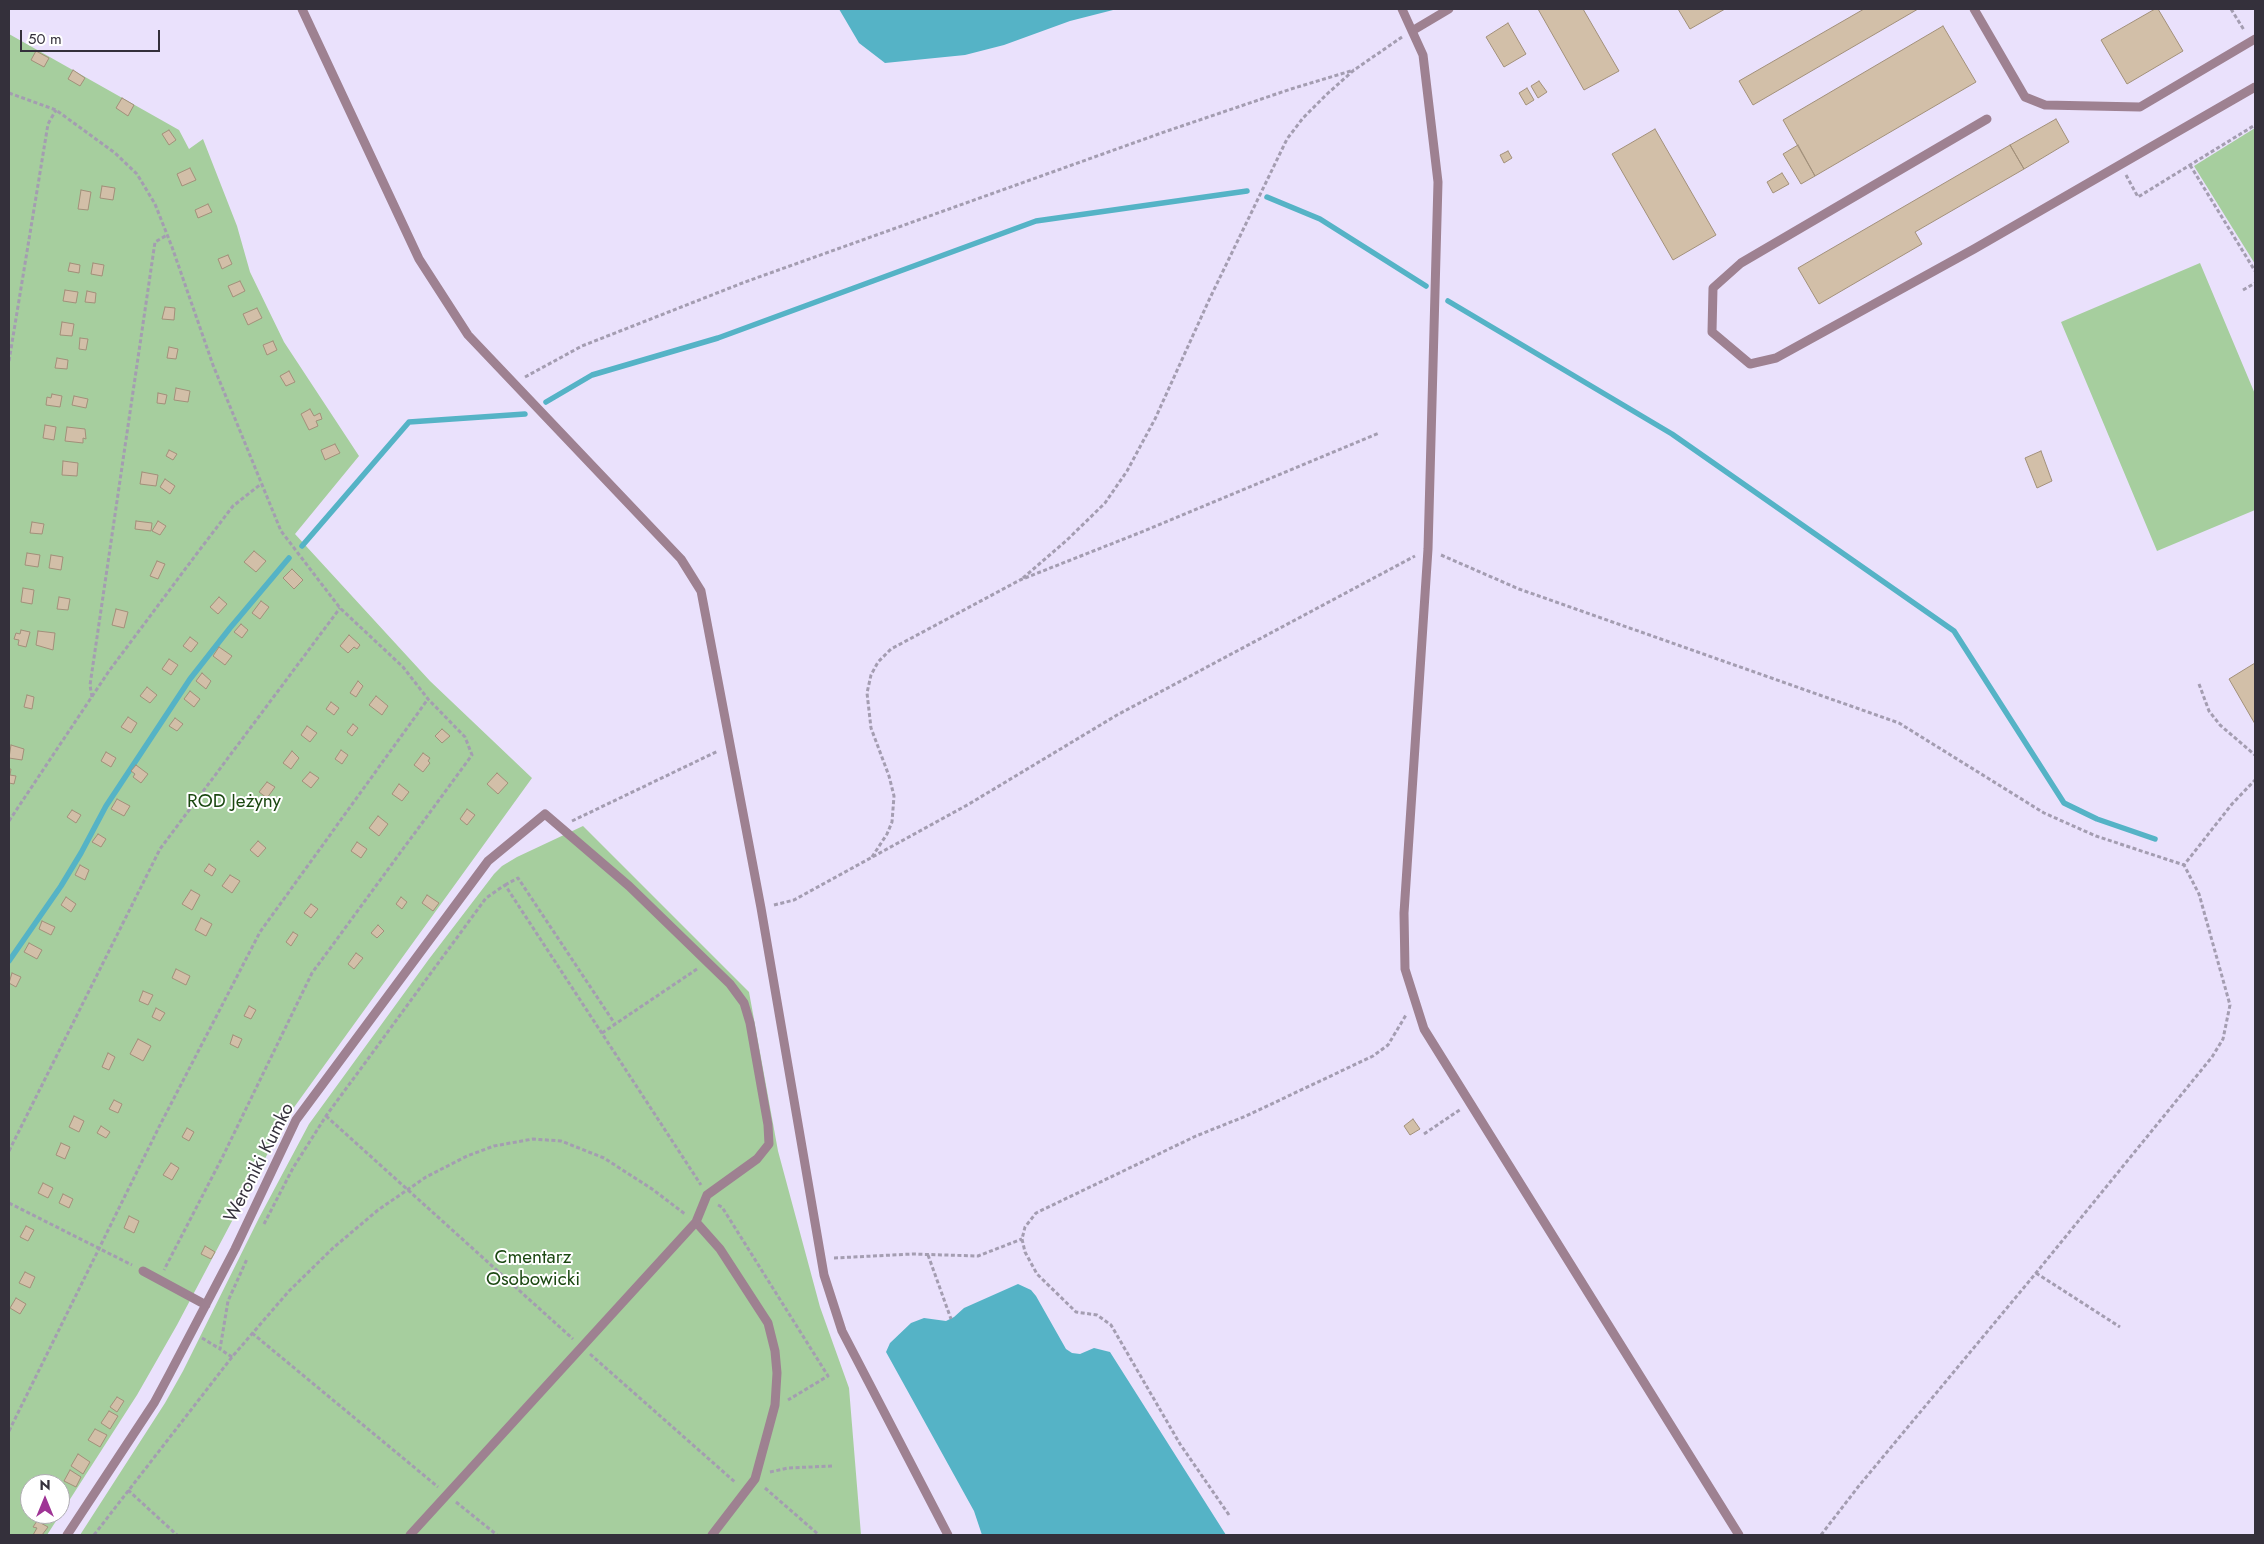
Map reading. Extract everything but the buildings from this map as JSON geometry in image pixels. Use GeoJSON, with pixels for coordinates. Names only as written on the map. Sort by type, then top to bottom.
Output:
{"type":"FeatureCollection","features":[{"type":"Feature","properties":{"kind":"lane"},"geometry":{"type":"LineString","coordinates":[[302,9],[419,259],[468,336],[674,552],[692,575],[701,592],[761,908],[824,1275],[842,1331],[948,1535]]}},
{"type":"Feature","properties":{"kind":"lane"},"geometry":{"type":"LineString","coordinates":[[1402,9],[1423,56],[1438,182],[1428,549],[1404,914],[1405,969],[1424,1029],[1739,1535]]}},
{"type":"Feature","properties":{"kind":"lane"},"geometry":{"type":"LineString","coordinates":[[1412,31],[1449,9]]}},
{"type":"Feature","properties":{"kind":"lane"},"geometry":{"type":"LineString","coordinates":[[1974,9],[2025,98],[2045,105],[2140,107],[2253,40]]}},
{"type":"Feature","properties":{"kind":"lane"},"geometry":{"type":"LineString","coordinates":[[1987,119],[1741,263],[1713,288],[1712,332],[1750,364],[1776,358],[1974,249],[2255,87]]}},
{"type":"Feature","properties":{"kind":"lane","name":"Weroniki Kumko"},"geometry":{"type":"LineString","coordinates":[[68,1535],[154,1403],[235,1249],[296,1120],[488,861],[545,814],[629,886],[706,963]]}},
{"type":"Feature","properties":{"kind":"lane"},"geometry":{"type":"LineString","coordinates":[[410,1535],[696,1222],[707,1195],[757,1159],[769,1144],[768,1125],[750,1023],[744,1003],[730,984],[706,963]]}},
{"type":"Feature","properties":{"kind":"lane"},"geometry":{"type":"LineString","coordinates":[[696,1222],[720,1248],[768,1322],[775,1352],[777,1373],[775,1405],[755,1479],[712,1535]]}},
{"type":"Feature","properties":{"kind":"lane"},"geometry":{"type":"LineString","coordinates":[[144,1271],[206,1305]]}},
{"type":"Feature","properties":{"kind":"path"},"geometry":{"type":"LineString","coordinates":[[2231,9],[2253,40]]}},
{"type":"Feature","properties":{"kind":"path"},"geometry":{"type":"LineString","coordinates":[[1020,580],[1068,540],[1105,504],[1122,479],[1155,418],[1209,300],[1287,139],[1321,100],[1354,70],[1412,31]]}},
{"type":"Feature","properties":{"kind":"path"},"geometry":{"type":"LineString","coordinates":[[513,383],[582,346],[745,282],[1168,131],[1290,89],[1354,70]]}},
{"type":"Feature","properties":{"kind":"path"},"geometry":{"type":"LineString","coordinates":[[9,92],[56,110],[115,153],[137,174],[155,204],[213,365],[281,531],[340,608],[402,667],[428,699],[465,737],[472,755],[312,973],[223,1156],[159,1279]]}},
{"type":"Feature","properties":{"kind":"path"},"geometry":{"type":"LineString","coordinates":[[9,360],[48,124],[56,110]]}},
{"type":"Feature","properties":{"kind":"path"},"geometry":{"type":"LineString","coordinates":[[2121,165],[2138,197],[2255,125]]}},
{"type":"Feature","properties":{"kind":"path"},"geometry":{"type":"LineString","coordinates":[[2190,165],[2255,271]]}},
{"type":"Feature","properties":{"kind":"path"},"geometry":{"type":"LineString","coordinates":[[92,697],[90,684],[155,242],[167,235]]}},
{"type":"Feature","properties":{"kind":"path"},"geometry":{"type":"LineString","coordinates":[[2243,290],[2255,283]]}},
{"type":"Feature","properties":{"kind":"path"},"geometry":{"type":"LineString","coordinates":[[872,858],[892,822],[894,796],[889,776],[871,728],[866,693],[871,674],[878,662],[891,649],[1020,580],[1379,433]]}},
{"type":"Feature","properties":{"kind":"path"},"geometry":{"type":"LineString","coordinates":[[9,821],[92,697],[233,506],[261,484]]}},
{"type":"Feature","properties":{"kind":"path"},"geometry":{"type":"LineString","coordinates":[[761,908],[794,900],[969,804],[1117,715],[1428,549],[1519,589],[1900,723],[2044,813],[2096,836],[2184,865],[2199,894],[2230,1005],[2223,1040],[2212,1057],[1858,1487],[1821,1535]]}},
{"type":"Feature","properties":{"kind":"path"},"geometry":{"type":"LineString","coordinates":[[9,1151],[160,849],[340,608]]}},
{"type":"Feature","properties":{"kind":"path"},"geometry":{"type":"LineString","coordinates":[[2199,684],[2209,711],[2220,725],[2255,755]]}},
{"type":"Feature","properties":{"kind":"path"},"geometry":{"type":"LineString","coordinates":[[9,1431],[206,1034],[260,932],[428,699]]}},
{"type":"Feature","properties":{"kind":"path"},"geometry":{"type":"LineString","coordinates":[[576,820],[730,745]]}},
{"type":"Feature","properties":{"kind":"path"},"geometry":{"type":"LineString","coordinates":[[2184,865],[2232,804],[2255,780]]}},
{"type":"Feature","properties":{"kind":"path"},"geometry":{"type":"LineString","coordinates":[[262,1228],[293,1168],[326,1116],[486,898],[518,878],[616,1024]]}},
{"type":"Feature","properties":{"kind":"path"},"geometry":{"type":"LineString","coordinates":[[505,886],[703,1189]]}},
{"type":"Feature","properties":{"kind":"path"},"geometry":{"type":"LineString","coordinates":[[602,1033],[706,963]]}},
{"type":"Feature","properties":{"kind":"path"},"geometry":{"type":"LineString","coordinates":[[1229,1515],[1180,1444],[1110,1325],[1097,1315],[1076,1312],[1037,1274],[1025,1252],[1022,1238],[1025,1227],[1036,1213],[1196,1136],[1246,1116],[1373,1056],[1388,1045],[1408,1012],[1413,996]]}},
{"type":"Feature","properties":{"kind":"path"},"geometry":{"type":"LineString","coordinates":[[1424,1134],[1470,1103]]}},
{"type":"Feature","properties":{"kind":"path"},"geometry":{"type":"LineString","coordinates":[[326,1116],[745,1492]]}},
{"type":"Feature","properties":{"kind":"path"},"geometry":{"type":"LineString","coordinates":[[94,1535],[232,1357],[289,1291],[333,1248],[378,1210],[444,1167],[494,1146],[533,1139],[562,1142],[604,1158],[652,1189],[696,1222]]}},
{"type":"Feature","properties":{"kind":"path"},"geometry":{"type":"LineString","coordinates":[[9,1203],[144,1271]]}},
{"type":"Feature","properties":{"kind":"path"},"geometry":{"type":"LineString","coordinates":[[713,1206],[722,1207],[828,1376],[781,1404],[775,1405]]}},
{"type":"Feature","properties":{"kind":"path"},"geometry":{"type":"LineString","coordinates":[[821,1259],[866,1256],[978,1256],[1022,1238]]}},
{"type":"Feature","properties":{"kind":"path"},"geometry":{"type":"LineString","coordinates":[[220,1349],[228,1301],[250,1252]]}},
{"type":"Feature","properties":{"kind":"path"},"geometry":{"type":"LineString","coordinates":[[928,1255],[951,1318]]}},
{"type":"Feature","properties":{"kind":"path"},"geometry":{"type":"LineString","coordinates":[[2036,1273],[2120,1327]]}},
{"type":"Feature","properties":{"kind":"path"},"geometry":{"type":"LineString","coordinates":[[192,1332],[232,1357]]}},
{"type":"Feature","properties":{"kind":"path"},"geometry":{"type":"LineString","coordinates":[[252,1333],[496,1535]]}},
{"type":"Feature","properties":{"kind":"path"},"geometry":{"type":"LineString","coordinates":[[819,1535],[803,1524],[755,1479],[788,1468],[832,1466]]}},
{"type":"Feature","properties":{"kind":"path"},"geometry":{"type":"LineString","coordinates":[[128,1490],[177,1535]]}},
{"type":"Feature","properties":{"kind":"green space","name":"ROD Jeżyny"},"geometry":{"type":"Polygon","coordinates":[[[9,34],[179,130],[189,149],[203,139],[237,226],[250,272],[284,342],[359,456],[295,534],[430,681],[532,778],[287,1117],[177,1325],[137,1395],[70,1499],[70,1474],[20,1474],[20,1524],[54,1524],[47,1535],[9,1535],[9,34]]]}},
{"type":"Feature","properties":{"kind":"green space"},"geometry":{"type":"Polygon","coordinates":[[[2255,128],[2255,264],[2194,166],[2255,128]]]}},
{"type":"Feature","properties":{"kind":"green space"},"geometry":{"type":"Polygon","coordinates":[[[2200,263],[2255,394],[2255,510],[2157,551],[2061,322],[2200,263]]]}},
{"type":"Feature","properties":{"kind":"green space","name":"Cmentarz Osobowicki"},"geometry":{"type":"Polygon","coordinates":[[[583,826],[749,992],[778,1151],[820,1307],[849,1388],[861,1535],[80,1535],[165,1403],[183,1371],[259,1218],[309,1124],[429,959],[494,874],[502,866],[517,857],[583,826]]]}},
{"type":"Feature","properties":{"kind":"water"},"geometry":{"type":"Polygon","coordinates":[[[839,9],[1117,9],[1070,21],[1004,45],[965,55],[885,63],[859,43],[839,9]]]}},
{"type":"Feature","properties":{"kind":"water"},"geometry":{"type":"Polygon","coordinates":[[[1018,1284],[1031,1290],[1036,1296],[1066,1349],[1072,1353],[1080,1354],[1094,1348],[1110,1352],[1226,1535],[982,1535],[974,1511],[886,1352],[890,1343],[911,1323],[924,1318],[946,1321],[964,1308],[1018,1284]]]}},
{"type":"Feature","properties":{"kind":"waterway"},"geometry":{"type":"LineString","coordinates":[[546,402],[592,375],[718,338],[1036,221],[1247,191]]}},
{"type":"Feature","properties":{"kind":"waterway"},"geometry":{"type":"LineString","coordinates":[[1267,197],[1320,219],[1426,286]]}},
{"type":"Feature","properties":{"kind":"waterway"},"geometry":{"type":"LineString","coordinates":[[1448,301],[1672,434],[1954,631],[2064,803],[2097,819],[2155,839]]}},
{"type":"Feature","properties":{"kind":"waterway"},"geometry":{"type":"LineString","coordinates":[[302,546],[409,422],[525,414]]}},
{"type":"Feature","properties":{"kind":"waterway"},"geometry":{"type":"LineString","coordinates":[[9,961],[61,886],[106,806],[190,679],[289,558]]}}]}
